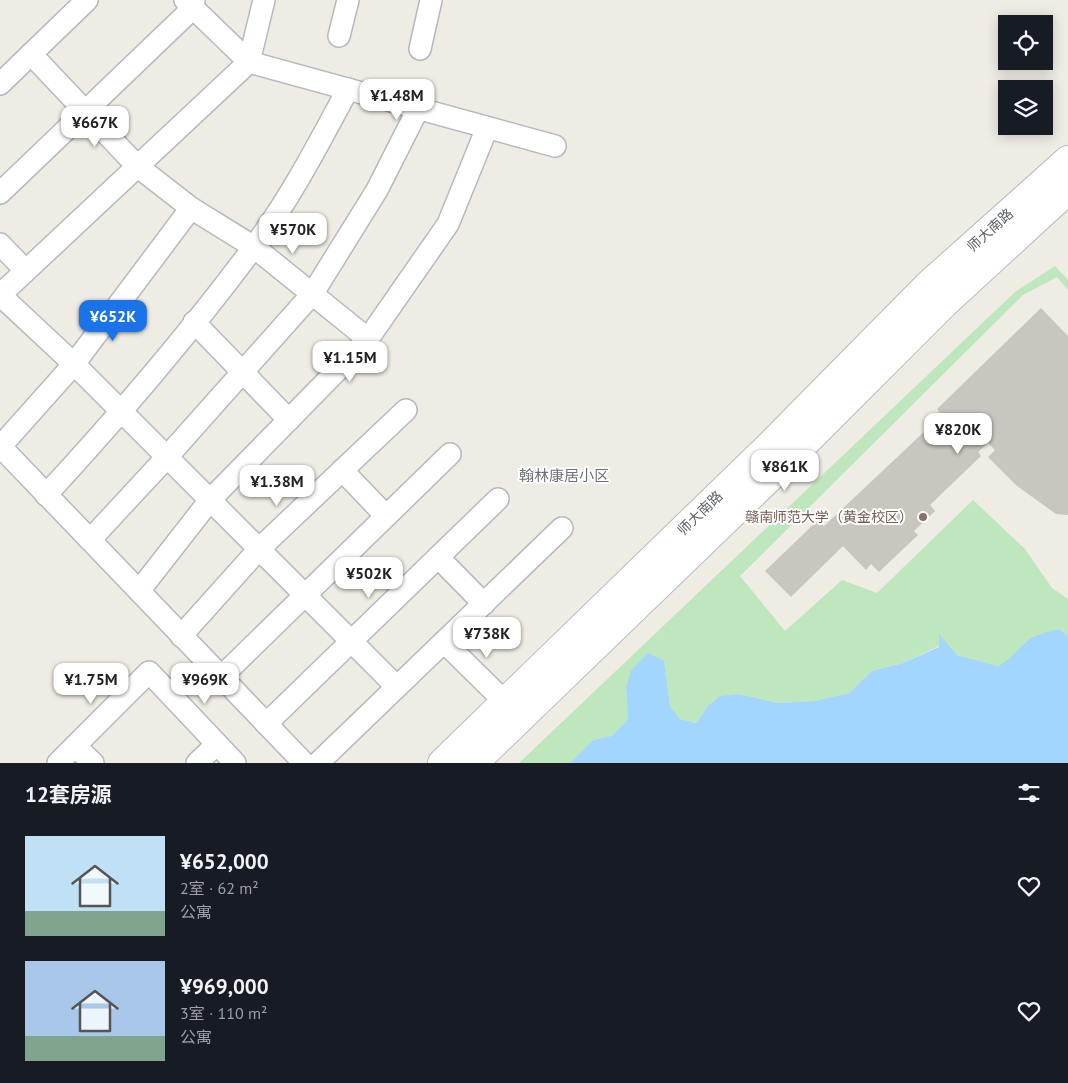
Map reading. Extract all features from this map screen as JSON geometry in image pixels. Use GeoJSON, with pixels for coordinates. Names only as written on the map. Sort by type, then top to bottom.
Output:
{"type":"FeatureCollection","features":[{"type":"Feature","properties":{"kind":"main road","name":"师大南路"},"geometry":{"type":"LineString","coordinates":[[442,763],[768,447],[927,286],[1068,160]]}},
{"type":"Feature","properties":{"kind":"main road","name":"师大南路"},"geometry":{"type":"LineString","coordinates":[[474,763],[787,461],[944,304],[1068,190]]}},
{"type":"Feature","properties":{"kind":"street"},"geometry":{"type":"LineString","coordinates":[[0,84],[87,0]]}},
{"type":"Feature","properties":{"kind":"street"},"geometry":{"type":"LineString","coordinates":[[264,0],[249,62],[0,295],[74,364],[397,687]]}},
{"type":"Feature","properties":{"kind":"street"},"geometry":{"type":"LineString","coordinates":[[339,36],[348,0]]}},
{"type":"Feature","properties":{"kind":"street"},"geometry":{"type":"LineString","coordinates":[[420,49],[430,0]]}},
{"type":"Feature","properties":{"kind":"street"},"geometry":{"type":"LineString","coordinates":[[0,194],[85,112],[191,3],[249,62],[555,146]]}},
{"type":"Feature","properties":{"kind":"street"},"geometry":{"type":"LineString","coordinates":[[31,54],[137,166],[191,208],[254,247],[368,339]]}},
{"type":"Feature","properties":{"kind":"street"},"geometry":{"type":"LineString","coordinates":[[46,495],[122,412],[254,247],[306,165],[348,89]]}},
{"type":"Feature","properties":{"kind":"street"},"geometry":{"type":"LineString","coordinates":[[90,540],[167,457],[313,293],[377,190],[418,108]]}},
{"type":"Feature","properties":{"kind":"street"},"geometry":{"type":"LineString","coordinates":[[139,591],[210,500],[368,339],[448,224],[487,128]]}},
{"type":"Feature","properties":{"kind":"street"},"geometry":{"type":"LineString","coordinates":[[191,208],[74,364],[0,447],[304,763]]}},
{"type":"Feature","properties":{"kind":"street"},"geometry":{"type":"LineString","coordinates":[[0,244],[26,270]]}},
{"type":"Feature","properties":{"kind":"street"},"geometry":{"type":"LineString","coordinates":[[194,322],[289,420]]}},
{"type":"Feature","properties":{"kind":"street"},"geometry":{"type":"LineString","coordinates":[[182,636],[259,549],[406,410]]}},
{"type":"Feature","properties":{"kind":"street"},"geometry":{"type":"LineString","coordinates":[[221,677],[450,454]]}},
{"type":"Feature","properties":{"kind":"street"},"geometry":{"type":"LineString","coordinates":[[342,470],[386,516]]}},
{"type":"Feature","properties":{"kind":"street"},"geometry":{"type":"LineString","coordinates":[[266,724],[498,499]]}},
{"type":"Feature","properties":{"kind":"street"},"geometry":{"type":"LineString","coordinates":[[318,763],[562,528]]}},
{"type":"Feature","properties":{"kind":"street"},"geometry":{"type":"LineString","coordinates":[[438,558],[484,604]]}},
{"type":"Feature","properties":{"kind":"street"},"geometry":{"type":"LineString","coordinates":[[444,642],[505,702]]}},
{"type":"Feature","properties":{"kind":"street"},"geometry":{"type":"LineString","coordinates":[[58,763],[149,672],[235,763]]}},
{"type":"Feature","properties":{"kind":"street"},"geometry":{"type":"LineString","coordinates":[[197,763],[216,744]]}},
{"type":"Feature","properties":{"kind":"street"},"geometry":{"type":"LineString","coordinates":[[75,746],[93,763]]}},
{"type":"Feature","properties":{"kind":"green space"},"geometry":{"type":"Polygon","coordinates":[[[1055,266],[1068,280],[1068,290],[1057,277],[1023,295],[740,576],[785,631],[842,580],[877,593],[973,500],[1025,549],[1052,588],[1068,599],[1068,636],[1059,629],[1024,643],[1012,659],[998,666],[957,655],[939,635],[939,646],[903,663],[872,671],[849,693],[815,701],[778,703],[739,694],[707,707],[696,723],[680,719],[670,706],[664,661],[626,688],[628,717],[625,723],[611,736],[593,740],[570,763],[519,763],[1015,292],[1055,266]]]}},
{"type":"Feature","properties":{"kind":"water"},"geometry":{"type":"Polygon","coordinates":[[[1059,629],[1068,636],[1068,763],[570,763],[593,740],[611,736],[625,723],[628,717],[626,688],[631,670],[648,653],[664,661],[670,706],[680,719],[696,723],[707,707],[720,696],[739,694],[778,703],[815,701],[849,693],[872,671],[903,663],[939,647],[939,634],[957,655],[998,666],[1033,637],[1059,629]]]}},
{"type":"Feature","properties":{"kind":"building"},"geometry":{"type":"Polygon","coordinates":[[[1041,308],[1068,336],[1068,515],[1056,514],[1017,486],[988,457],[995,450],[988,443],[978,452],[981,456],[930,505],[935,511],[914,531],[918,535],[879,572],[871,564],[866,570],[843,546],[791,597],[765,571],[817,521],[824,526],[942,415],[937,409],[1041,308]]]}},
{"type":"Feature","properties":{"kind":"place","name":"赣南师范大学（黄金校区）"},"geometry":{"type":"Point","coordinates":[923,517]}},
{"type":"Feature","properties":{"kind":"district","name":"翰林康居小区"},"geometry":{"type":"Point","coordinates":[564,476]}}]}
